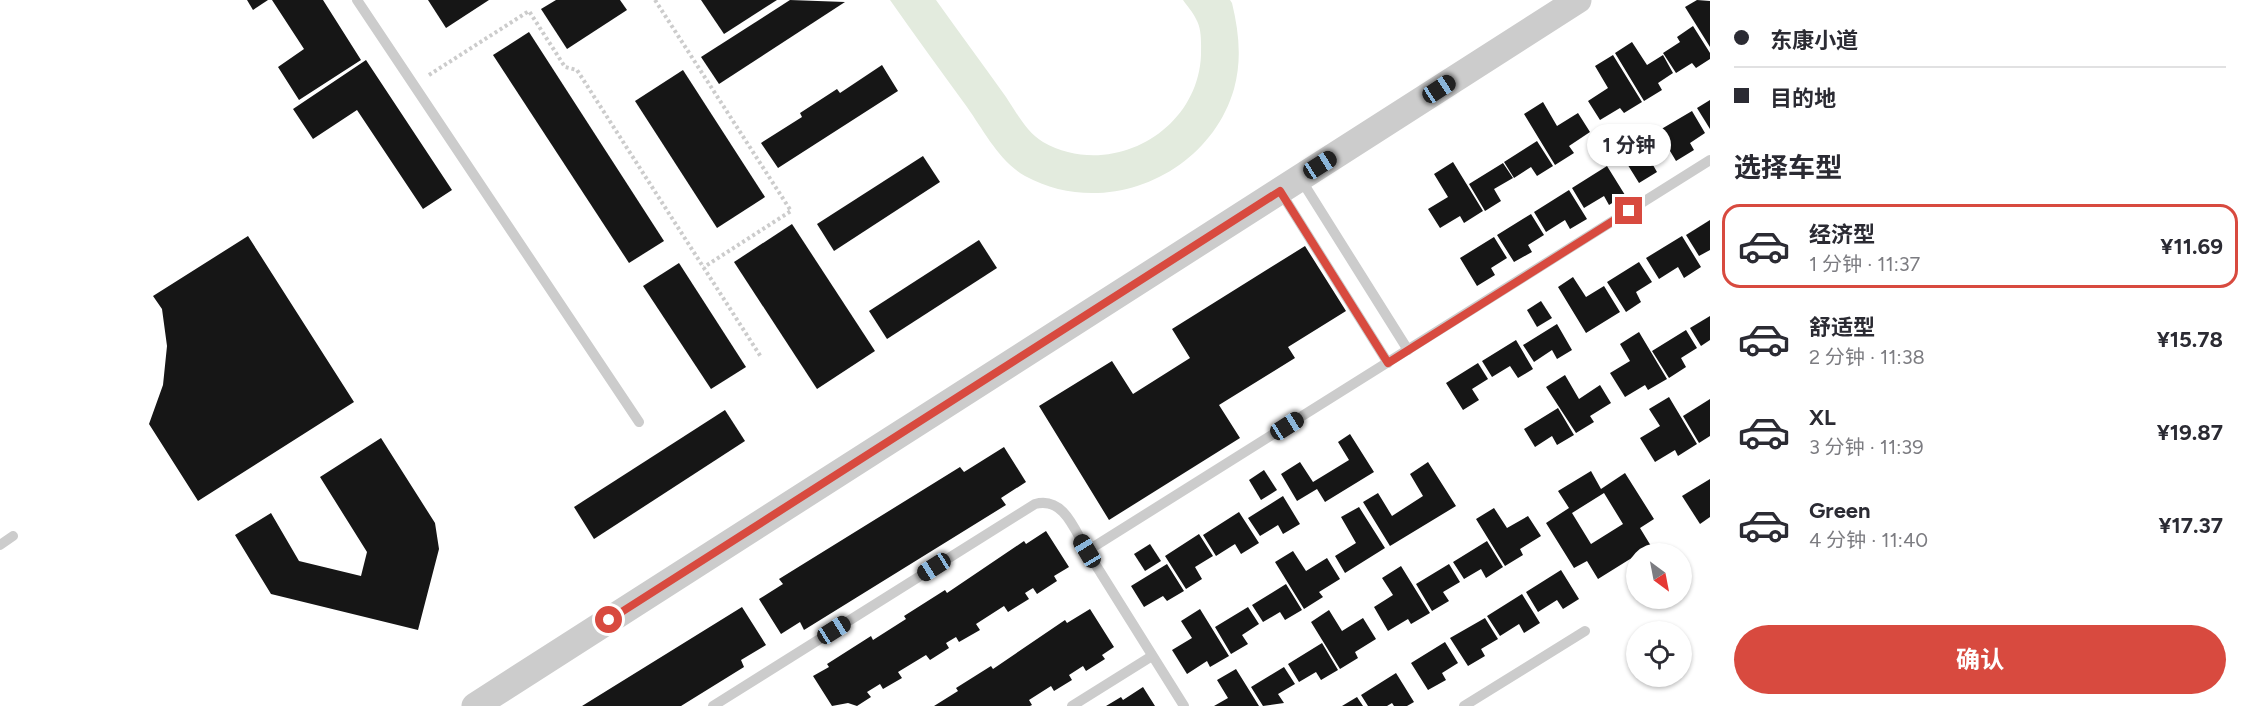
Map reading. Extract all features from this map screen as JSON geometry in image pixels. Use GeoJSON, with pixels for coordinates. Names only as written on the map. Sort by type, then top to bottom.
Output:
{"type":"FeatureCollection","features":[{"type":"Feature","properties":{"kind":"street"},"geometry":{"type":"LineString","coordinates":[[475,706],[1578,0]]}},
{"type":"Feature","properties":{"kind":"lane"},"geometry":{"type":"LineString","coordinates":[[357,0],[639,422]]}},
{"type":"Feature","properties":{"kind":"lane"},"geometry":{"type":"LineString","coordinates":[[1087,551],[1710,160]]}},
{"type":"Feature","properties":{"kind":"lane"},"geometry":{"type":"LineString","coordinates":[[1290,184],[1408,350]]}},
{"type":"Feature","properties":{"kind":"lane"},"geometry":{"type":"LineString","coordinates":[[1290,184],[1388,363]]}},
{"type":"Feature","properties":{"kind":"lane"},"geometry":{"type":"LineString","coordinates":[[713,706],[1035,504],[1051,502],[1062,510],[1184,706]]}},
{"type":"Feature","properties":{"kind":"lane"},"geometry":{"type":"LineString","coordinates":[[0,545],[13,536]]}},
{"type":"Feature","properties":{"kind":"lane"},"geometry":{"type":"LineString","coordinates":[[1464,706],[1585,631]]}},
{"type":"Feature","properties":{"kind":"lane"},"geometry":{"type":"LineString","coordinates":[[1072,706],[1152,656]]}},
{"type":"Feature","properties":{"kind":"path"},"geometry":{"type":"LineString","coordinates":[[655,0],[791,211],[704,267]]}},
{"type":"Feature","properties":{"kind":"path"},"geometry":{"type":"LineString","coordinates":[[413,84],[529,11],[565,68],[577,70],[761,357]]}},
{"type":"Feature","properties":{"kind":"shaded area"},"geometry":{"type":"Polygon","coordinates":[[[890,0],[936,0],[1027,128],[1043,142],[1069,152],[1096,155],[1122,151],[1146,142],[1167,126],[1184,106],[1196,82],[1201,41],[1198,23],[1183,0],[1230,0],[1232,3],[1239,46],[1234,89],[1221,119],[1202,145],[1178,166],[1150,181],[1120,190],[1088,193],[1056,188],[1025,176],[1007,162],[890,0]]]}},
{"type":"Feature","properties":{"kind":"building"},"geometry":{"type":"Polygon","coordinates":[[[247,0],[268,0],[253,10],[247,0]]]}},
{"type":"Feature","properties":{"kind":"building"},"geometry":{"type":"Polygon","coordinates":[[[272,0],[323,0],[361,60],[299,100],[278,67],[304,49],[272,0]]]}},
{"type":"Feature","properties":{"kind":"building"},"geometry":{"type":"Polygon","coordinates":[[[428,0],[489,0],[446,28],[428,0]]]}},
{"type":"Feature","properties":{"kind":"building"},"geometry":{"type":"Polygon","coordinates":[[[556,0],[620,0],[627,10],[567,49],[541,9],[556,0]]]}},
{"type":"Feature","properties":{"kind":"building"},"geometry":{"type":"Polygon","coordinates":[[[701,0],[777,0],[724,34],[701,0]]]}},
{"type":"Feature","properties":{"kind":"building"},"geometry":{"type":"Polygon","coordinates":[[[790,0],[845,2],[719,84],[701,57],[790,0]]]}},
{"type":"Feature","properties":{"kind":"building"},"geometry":{"type":"Polygon","coordinates":[[[1697,0],[1710,1],[1710,47],[1685,7],[1697,0]]]}},
{"type":"Feature","properties":{"kind":"building"},"geometry":{"type":"Polygon","coordinates":[[[1693,26],[1710,53],[1710,59],[1696,68],[1692,63],[1676,73],[1663,53],[1680,42],[1677,37],[1693,26]]]}},
{"type":"Feature","properties":{"kind":"building"},"geometry":{"type":"Polygon","coordinates":[[[529,32],[664,241],[629,263],[493,55],[529,32]]]}},
{"type":"Feature","properties":{"kind":"building"},"geometry":{"type":"Polygon","coordinates":[[[1632,42],[1647,65],[1663,55],[1673,73],[1658,83],[1662,90],[1644,101],[1615,53],[1632,42]]]}},
{"type":"Feature","properties":{"kind":"building"},"geometry":{"type":"Polygon","coordinates":[[[1613,55],[1642,102],[1624,113],[1620,108],[1600,120],[1588,101],[1608,88],[1595,66],[1613,55]]]}},
{"type":"Feature","properties":{"kind":"building"},"geometry":{"type":"Polygon","coordinates":[[[366,60],[452,190],[423,209],[357,110],[313,139],[293,109],[366,60]]]}},
{"type":"Feature","properties":{"kind":"building"},"geometry":{"type":"Polygon","coordinates":[[[882,65],[898,91],[778,168],[761,143],[802,117],[800,113],[837,89],[840,93],[882,65]]]}},
{"type":"Feature","properties":{"kind":"building"},"geometry":{"type":"Polygon","coordinates":[[[683,70],[765,197],[717,228],[635,101],[683,70]]]}},
{"type":"Feature","properties":{"kind":"building"},"geometry":{"type":"Polygon","coordinates":[[[1710,100],[1710,129],[1697,108],[1710,100]]]}},
{"type":"Feature","properties":{"kind":"building"},"geometry":{"type":"Polygon","coordinates":[[[1543,102],[1557,126],[1578,113],[1590,132],[1569,146],[1574,153],[1555,165],[1524,114],[1543,102]]]}},
{"type":"Feature","properties":{"kind":"building"},"geometry":{"type":"Polygon","coordinates":[[[1692,111],[1705,133],[1690,143],[1694,150],[1676,161],[1658,131],[1692,111]]]}},
{"type":"Feature","properties":{"kind":"building"},"geometry":{"type":"Polygon","coordinates":[[[1655,133],[1668,155],[1653,165],[1657,172],[1639,183],[1621,154],[1655,133]]]}},
{"type":"Feature","properties":{"kind":"building"},"geometry":{"type":"Polygon","coordinates":[[[1537,141],[1553,166],[1537,176],[1531,167],[1514,178],[1504,162],[1537,141]]]}},
{"type":"Feature","properties":{"kind":"building"},"geometry":{"type":"Polygon","coordinates":[[[923,156],[940,182],[834,251],[817,224],[923,156]]]}},
{"type":"Feature","properties":{"kind":"building"},"geometry":{"type":"Polygon","coordinates":[[[1453,162],[1483,211],[1464,223],[1460,216],[1440,228],[1428,209],[1448,197],[1434,174],[1453,162]]]}},
{"type":"Feature","properties":{"kind":"building"},"geometry":{"type":"Polygon","coordinates":[[[1503,163],[1513,178],[1494,189],[1501,201],[1485,211],[1469,184],[1503,163]]]}},
{"type":"Feature","properties":{"kind":"building"},"geometry":{"type":"Polygon","coordinates":[[[1607,166],[1625,195],[1609,205],[1604,196],[1584,208],[1572,188],[1607,166]]]}},
{"type":"Feature","properties":{"kind":"building"},"geometry":{"type":"Polygon","coordinates":[[[1569,190],[1587,219],[1570,229],[1565,220],[1546,232],[1534,212],[1569,190]]]}},
{"type":"Feature","properties":{"kind":"building"},"geometry":{"type":"Polygon","coordinates":[[[1531,214],[1544,235],[1528,245],[1532,252],[1514,262],[1497,235],[1531,214]]]}},
{"type":"Feature","properties":{"kind":"building"},"geometry":{"type":"Polygon","coordinates":[[[1710,220],[1710,250],[1699,256],[1686,235],[1710,220]]]}},
{"type":"Feature","properties":{"kind":"building"},"geometry":{"type":"Polygon","coordinates":[[[792,224],[875,351],[817,389],[734,262],[792,224]]]}},
{"type":"Feature","properties":{"kind":"building"},"geometry":{"type":"Polygon","coordinates":[[[248,236],[354,402],[198,501],[149,424],[163,385],[167,346],[162,309],[153,296],[248,236]]]}},
{"type":"Feature","properties":{"kind":"building"},"geometry":{"type":"Polygon","coordinates":[[[1682,236],[1701,267],[1684,278],[1678,267],[1659,279],[1646,258],[1682,236]]]}},
{"type":"Feature","properties":{"kind":"building"},"geometry":{"type":"Polygon","coordinates":[[[1494,237],[1507,258],[1491,268],[1495,275],[1477,286],[1460,258],[1494,237]]]}},
{"type":"Feature","properties":{"kind":"building"},"geometry":{"type":"Polygon","coordinates":[[[979,240],[997,268],[887,339],[869,311],[979,240]]]}},
{"type":"Feature","properties":{"kind":"building"},"geometry":{"type":"Polygon","coordinates":[[[1305,246],[1346,311],[1288,347],[1295,358],[1219,405],[1240,438],[1109,520],[1039,406],[1112,361],[1133,394],[1190,358],[1172,329],[1305,246]]]}},
{"type":"Feature","properties":{"kind":"building"},"geometry":{"type":"Polygon","coordinates":[[[1639,262],[1652,282],[1636,292],[1641,302],[1626,312],[1607,282],[1639,262]]]}},
{"type":"Feature","properties":{"kind":"building"},"geometry":{"type":"Polygon","coordinates":[[[679,263],[746,367],[711,389],[643,286],[679,263]]]}},
{"type":"Feature","properties":{"kind":"building"},"geometry":{"type":"Polygon","coordinates":[[[1573,277],[1586,297],[1604,286],[1620,312],[1586,333],[1558,287],[1573,277]]]}},
{"type":"Feature","properties":{"kind":"building"},"geometry":{"type":"Polygon","coordinates":[[[1541,301],[1552,318],[1537,327],[1527,310],[1541,301]]]}},
{"type":"Feature","properties":{"kind":"building"},"geometry":{"type":"Polygon","coordinates":[[[1710,316],[1710,340],[1701,346],[1690,328],[1710,316]]]}},
{"type":"Feature","properties":{"kind":"building"},"geometry":{"type":"Polygon","coordinates":[[[1557,324],[1572,350],[1557,359],[1552,350],[1534,362],[1523,345],[1557,324]]]}},
{"type":"Feature","properties":{"kind":"building"},"geometry":{"type":"Polygon","coordinates":[[[1686,330],[1697,348],[1681,358],[1686,367],[1669,378],[1652,351],[1686,330]]]}},
{"type":"Feature","properties":{"kind":"building"},"geometry":{"type":"Polygon","coordinates":[[[1639,332],[1667,379],[1648,390],[1645,385],[1625,397],[1610,373],[1630,361],[1620,344],[1639,332]]]}},
{"type":"Feature","properties":{"kind":"building"},"geometry":{"type":"Polygon","coordinates":[[[1516,340],[1533,369],[1518,378],[1510,366],[1492,377],[1482,361],[1516,340]]]}},
{"type":"Feature","properties":{"kind":"building"},"geometry":{"type":"Polygon","coordinates":[[[1478,363],[1488,379],[1472,389],[1479,400],[1463,410],[1446,383],[1478,363]]]}},
{"type":"Feature","properties":{"kind":"building"},"geometry":{"type":"Polygon","coordinates":[[[1565,375],[1579,399],[1600,385],[1611,403],[1590,416],[1594,422],[1576,433],[1546,387],[1565,375]]]}},
{"type":"Feature","properties":{"kind":"building"},"geometry":{"type":"Polygon","coordinates":[[[1669,397],[1697,444],[1678,456],[1675,450],[1655,462],[1640,438],[1660,426],[1649,409],[1669,397]]]}},
{"type":"Feature","properties":{"kind":"building"},"geometry":{"type":"Polygon","coordinates":[[[1710,399],[1710,436],[1699,443],[1683,416],[1710,399]]]}},
{"type":"Feature","properties":{"kind":"building"},"geometry":{"type":"Polygon","coordinates":[[[1558,408],[1574,435],[1557,445],[1552,436],[1535,447],[1524,429],[1558,408]]]}},
{"type":"Feature","properties":{"kind":"building"},"geometry":{"type":"Polygon","coordinates":[[[725,410],[745,441],[594,539],[574,507],[725,410]]]}},
{"type":"Feature","properties":{"kind":"building"},"geometry":{"type":"Polygon","coordinates":[[[1350,434],[1374,472],[1325,502],[1317,489],[1297,501],[1281,474],[1300,462],[1313,482],[1349,460],[1338,442],[1350,434]]]}},
{"type":"Feature","properties":{"kind":"building"},"geometry":{"type":"Polygon","coordinates":[[[381,438],[435,523],[439,549],[418,630],[271,594],[235,535],[271,513],[299,561],[361,576],[367,552],[320,477],[381,438]]]}},
{"type":"Feature","properties":{"kind":"building"},"geometry":{"type":"Polygon","coordinates":[[[1004,447],[1026,482],[1001,498],[1006,505],[804,630],[800,622],[781,634],[759,599],[783,584],[779,579],[960,467],[964,472],[1004,447]]]}},
{"type":"Feature","properties":{"kind":"building"},"geometry":{"type":"Polygon","coordinates":[[[1428,462],[1456,506],[1390,546],[1363,502],[1378,493],[1392,516],[1423,496],[1410,474],[1428,462]]]}},
{"type":"Feature","properties":{"kind":"building"},"geometry":{"type":"Polygon","coordinates":[[[1264,470],[1277,490],[1261,500],[1249,480],[1264,470]]]}},
{"type":"Feature","properties":{"kind":"building"},"geometry":{"type":"Polygon","coordinates":[[[1591,471],[1601,489],[1625,473],[1654,519],[1640,528],[1649,543],[1626,543],[1626,562],[1598,579],[1587,561],[1574,568],[1546,523],[1569,508],[1558,491],[1591,471]],[[1604,493],[1572,513],[1591,544],[1623,524],[1604,493]]]}},
{"type":"Feature","properties":{"kind":"building"},"geometry":{"type":"Polygon","coordinates":[[[1710,479],[1710,517],[1700,524],[1682,496],[1710,479]]]}},
{"type":"Feature","properties":{"kind":"building"},"geometry":{"type":"Polygon","coordinates":[[[1283,496],[1300,524],[1283,534],[1278,525],[1260,536],[1248,518],[1283,496]]]}},
{"type":"Feature","properties":{"kind":"building"},"geometry":{"type":"Polygon","coordinates":[[[1359,507],[1385,548],[1345,573],[1335,556],[1356,543],[1341,517],[1359,507]]]}},
{"type":"Feature","properties":{"kind":"building"},"geometry":{"type":"Polygon","coordinates":[[[1494,508],[1507,528],[1528,516],[1541,536],[1520,549],[1523,555],[1505,566],[1476,519],[1494,508]]]}},
{"type":"Feature","properties":{"kind":"building"},"geometry":{"type":"Polygon","coordinates":[[[1239,512],[1259,543],[1241,554],[1235,544],[1216,556],[1203,535],[1239,512]]]}},
{"type":"Feature","properties":{"kind":"building"},"geometry":{"type":"Polygon","coordinates":[[[1046,531],[1069,567],[1054,576],[1057,581],[1037,594],[1033,588],[1025,593],[1029,599],[1008,612],[1004,606],[976,624],[980,630],[959,642],[956,637],[946,643],[949,648],[930,660],[926,655],[898,672],[902,678],[883,689],[880,684],[867,692],[871,697],[857,706],[848,703],[832,706],[813,676],[829,667],[827,664],[871,636],[873,640],[906,619],[904,616],[945,590],[947,593],[1024,541],[1026,544],[1046,531]]]}},
{"type":"Feature","properties":{"kind":"building"},"geometry":{"type":"Polygon","coordinates":[[[1199,534],[1213,556],[1195,567],[1202,579],[1186,589],[1165,556],[1199,534]]]}},
{"type":"Feature","properties":{"kind":"building"},"geometry":{"type":"Polygon","coordinates":[[[1487,541],[1503,567],[1486,578],[1481,569],[1464,579],[1453,562],[1487,541]]]}},
{"type":"Feature","properties":{"kind":"building"},"geometry":{"type":"Polygon","coordinates":[[[1150,544],[1161,561],[1145,571],[1134,554],[1150,544]]]}},
{"type":"Feature","properties":{"kind":"building"},"geometry":{"type":"Polygon","coordinates":[[[1293,551],[1306,571],[1327,558],[1340,579],[1319,592],[1323,597],[1304,609],[1275,562],[1293,551]]]}},
{"type":"Feature","properties":{"kind":"building"},"geometry":{"type":"Polygon","coordinates":[[[1167,564],[1184,591],[1167,601],[1163,596],[1144,607],[1131,586],[1167,564]]]}},
{"type":"Feature","properties":{"kind":"building"},"geometry":{"type":"Polygon","coordinates":[[[1449,564],[1460,582],[1443,592],[1449,601],[1432,611],[1416,584],[1449,564]]]}},
{"type":"Feature","properties":{"kind":"building"},"geometry":{"type":"Polygon","coordinates":[[[1401,566],[1430,613],[1411,624],[1408,619],[1388,631],[1374,607],[1393,595],[1382,578],[1401,566]]]}},
{"type":"Feature","properties":{"kind":"building"},"geometry":{"type":"Polygon","coordinates":[[[1561,570],[1579,599],[1563,609],[1557,600],[1538,612],[1526,592],[1561,570]]]}},
{"type":"Feature","properties":{"kind":"building"},"geometry":{"type":"Polygon","coordinates":[[[1286,584],[1302,610],[1285,620],[1280,612],[1263,622],[1252,605],[1286,584]]]}},
{"type":"Feature","properties":{"kind":"building"},"geometry":{"type":"Polygon","coordinates":[[[1522,594],[1540,623],[1524,633],[1519,624],[1500,636],[1487,616],[1522,594]]]}},
{"type":"Feature","properties":{"kind":"building"},"geometry":{"type":"Polygon","coordinates":[[[742,607],[766,645],[741,660],[744,667],[681,706],[582,706],[742,607]]]}},
{"type":"Feature","properties":{"kind":"building"},"geometry":{"type":"Polygon","coordinates":[[[1248,607],[1259,624],[1242,635],[1248,644],[1231,654],[1215,627],[1248,607]]]}},
{"type":"Feature","properties":{"kind":"building"},"geometry":{"type":"Polygon","coordinates":[[[1090,609],[1114,647],[1102,655],[1105,659],[1086,671],[1083,666],[1069,675],[1072,680],[1054,691],[1051,686],[1029,700],[1032,705],[934,706],[958,691],[956,688],[991,666],[993,669],[1065,620],[1067,623],[1090,609]]]}},
{"type":"Feature","properties":{"kind":"building"},"geometry":{"type":"Polygon","coordinates":[[[1200,609],[1229,656],[1210,667],[1207,661],[1187,674],[1172,650],[1192,638],[1181,621],[1200,609]]]}},
{"type":"Feature","properties":{"kind":"building"},"geometry":{"type":"Polygon","coordinates":[[[1329,610],[1342,631],[1363,618],[1376,639],[1355,652],[1358,658],[1340,669],[1311,622],[1329,610]]]}},
{"type":"Feature","properties":{"kind":"building"},"geometry":{"type":"Polygon","coordinates":[[[1485,618],[1498,639],[1481,649],[1485,656],[1468,666],[1450,638],[1485,618]]]}},
{"type":"Feature","properties":{"kind":"building"},"geometry":{"type":"Polygon","coordinates":[[[1445,642],[1458,663],[1442,673],[1446,680],[1428,690],[1411,663],[1445,642]]]}},
{"type":"Feature","properties":{"kind":"building"},"geometry":{"type":"Polygon","coordinates":[[[1322,643],[1338,670],[1321,680],[1316,672],[1299,682],[1288,664],[1322,643]]]}},
{"type":"Feature","properties":{"kind":"building"},"geometry":{"type":"Polygon","coordinates":[[[1284,667],[1295,684],[1278,694],[1284,703],[1263,706],[1251,687],[1284,667]]]}},
{"type":"Feature","properties":{"kind":"building"},"geometry":{"type":"Polygon","coordinates":[[[1236,669],[1259,706],[1214,706],[1228,698],[1217,680],[1236,669]]]}},
{"type":"Feature","properties":{"kind":"building"},"geometry":{"type":"Polygon","coordinates":[[[1396,673],[1414,702],[1407,706],[1394,706],[1392,703],[1387,706],[1368,706],[1361,695],[1396,673]]]}},
{"type":"Feature","properties":{"kind":"building"},"geometry":{"type":"Polygon","coordinates":[[[1143,687],[1155,706],[1106,706],[1121,697],[1123,700],[1143,687]]]}},
{"type":"Feature","properties":{"kind":"building"},"geometry":{"type":"Polygon","coordinates":[[[1357,697],[1363,706],[1342,706],[1357,697]]]}},
{"type":"Feature","properties":{"kind":"route"},"geometry":{"type":"LineString","coordinates":[[609,620],[1280,191],[1388,363],[1629,211]]}}]}
